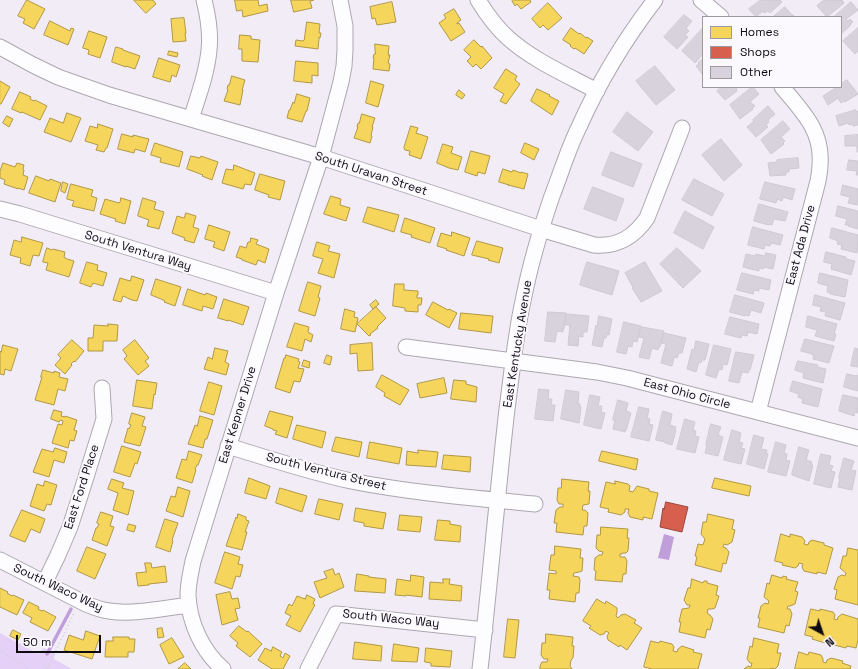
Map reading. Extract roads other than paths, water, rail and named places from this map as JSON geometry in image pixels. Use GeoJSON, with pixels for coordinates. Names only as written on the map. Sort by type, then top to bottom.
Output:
{"type":"FeatureCollection","features":[{"type":"Feature","properties":{"kind":"street"},"geometry":{"type":"LineString","coordinates":[[191,119],[207,66],[210,49],[208,15],[204,0]]}},
{"type":"Feature","properties":{"kind":"street","name":"East Kepner Drive"},"geometry":{"type":"LineString","coordinates":[[223,669],[208,653],[194,624],[189,605],[189,578],[228,446],[321,157],[341,82],[346,50],[345,26],[340,0]]}},
{"type":"Feature","properties":{"kind":"street"},"geometry":{"type":"LineString","coordinates":[[478,0],[485,12],[496,25],[520,48],[597,91]]}},
{"type":"Feature","properties":{"kind":"street","name":"East Kentucky Avenue"},"geometry":{"type":"LineString","coordinates":[[480,669],[513,361],[528,275],[541,229],[579,127],[597,91],[625,42],[654,0]]}},
{"type":"Feature","properties":{"kind":"street"},"geometry":{"type":"LineString","coordinates":[[701,0],[720,16]]}},
{"type":"Feature","properties":{"kind":"street","name":"South Uravan Street"},"geometry":{"type":"LineString","coordinates":[[0,47],[40,68],[83,87],[321,157],[594,245],[612,244],[623,241],[641,227],[648,218],[682,128]]}},
{"type":"Feature","properties":{"kind":"street","name":"East Ada Drive"},"geometry":{"type":"LineString","coordinates":[[758,412],[818,180],[820,164],[820,148],[808,118],[783,88]]}},
{"type":"Feature","properties":{"kind":"street","name":"South Ventura Way"},"geometry":{"type":"LineString","coordinates":[[0,209],[276,293]]}},
{"type":"Feature","properties":{"kind":"street","name":"East Ohio Circle"},"geometry":{"type":"LineString","coordinates":[[406,348],[597,372],[627,378],[858,438]]}},
{"type":"Feature","properties":{"kind":"street","name":"East Ford Place"},"geometry":{"type":"LineString","coordinates":[[45,582],[70,527],[104,419],[102,388]]}},
{"type":"Feature","properties":{"kind":"street","name":"South Ventura Street"},"geometry":{"type":"LineString","coordinates":[[228,446],[286,464],[350,481],[419,492],[535,504]]}},
{"type":"Feature","properties":{"kind":"street","name":"South Waco Way"},"geometry":{"type":"LineString","coordinates":[[0,560],[86,604],[108,611],[126,613],[189,605]]}},
{"type":"Feature","properties":{"kind":"street","name":"South Waco Way"},"geometry":{"type":"LineString","coordinates":[[308,669],[336,614],[484,630]]}},
{"type":"Feature","properties":{"kind":"waterway"},"geometry":{"type":"LineString","coordinates":[[47,654],[71,609]]}}]}
